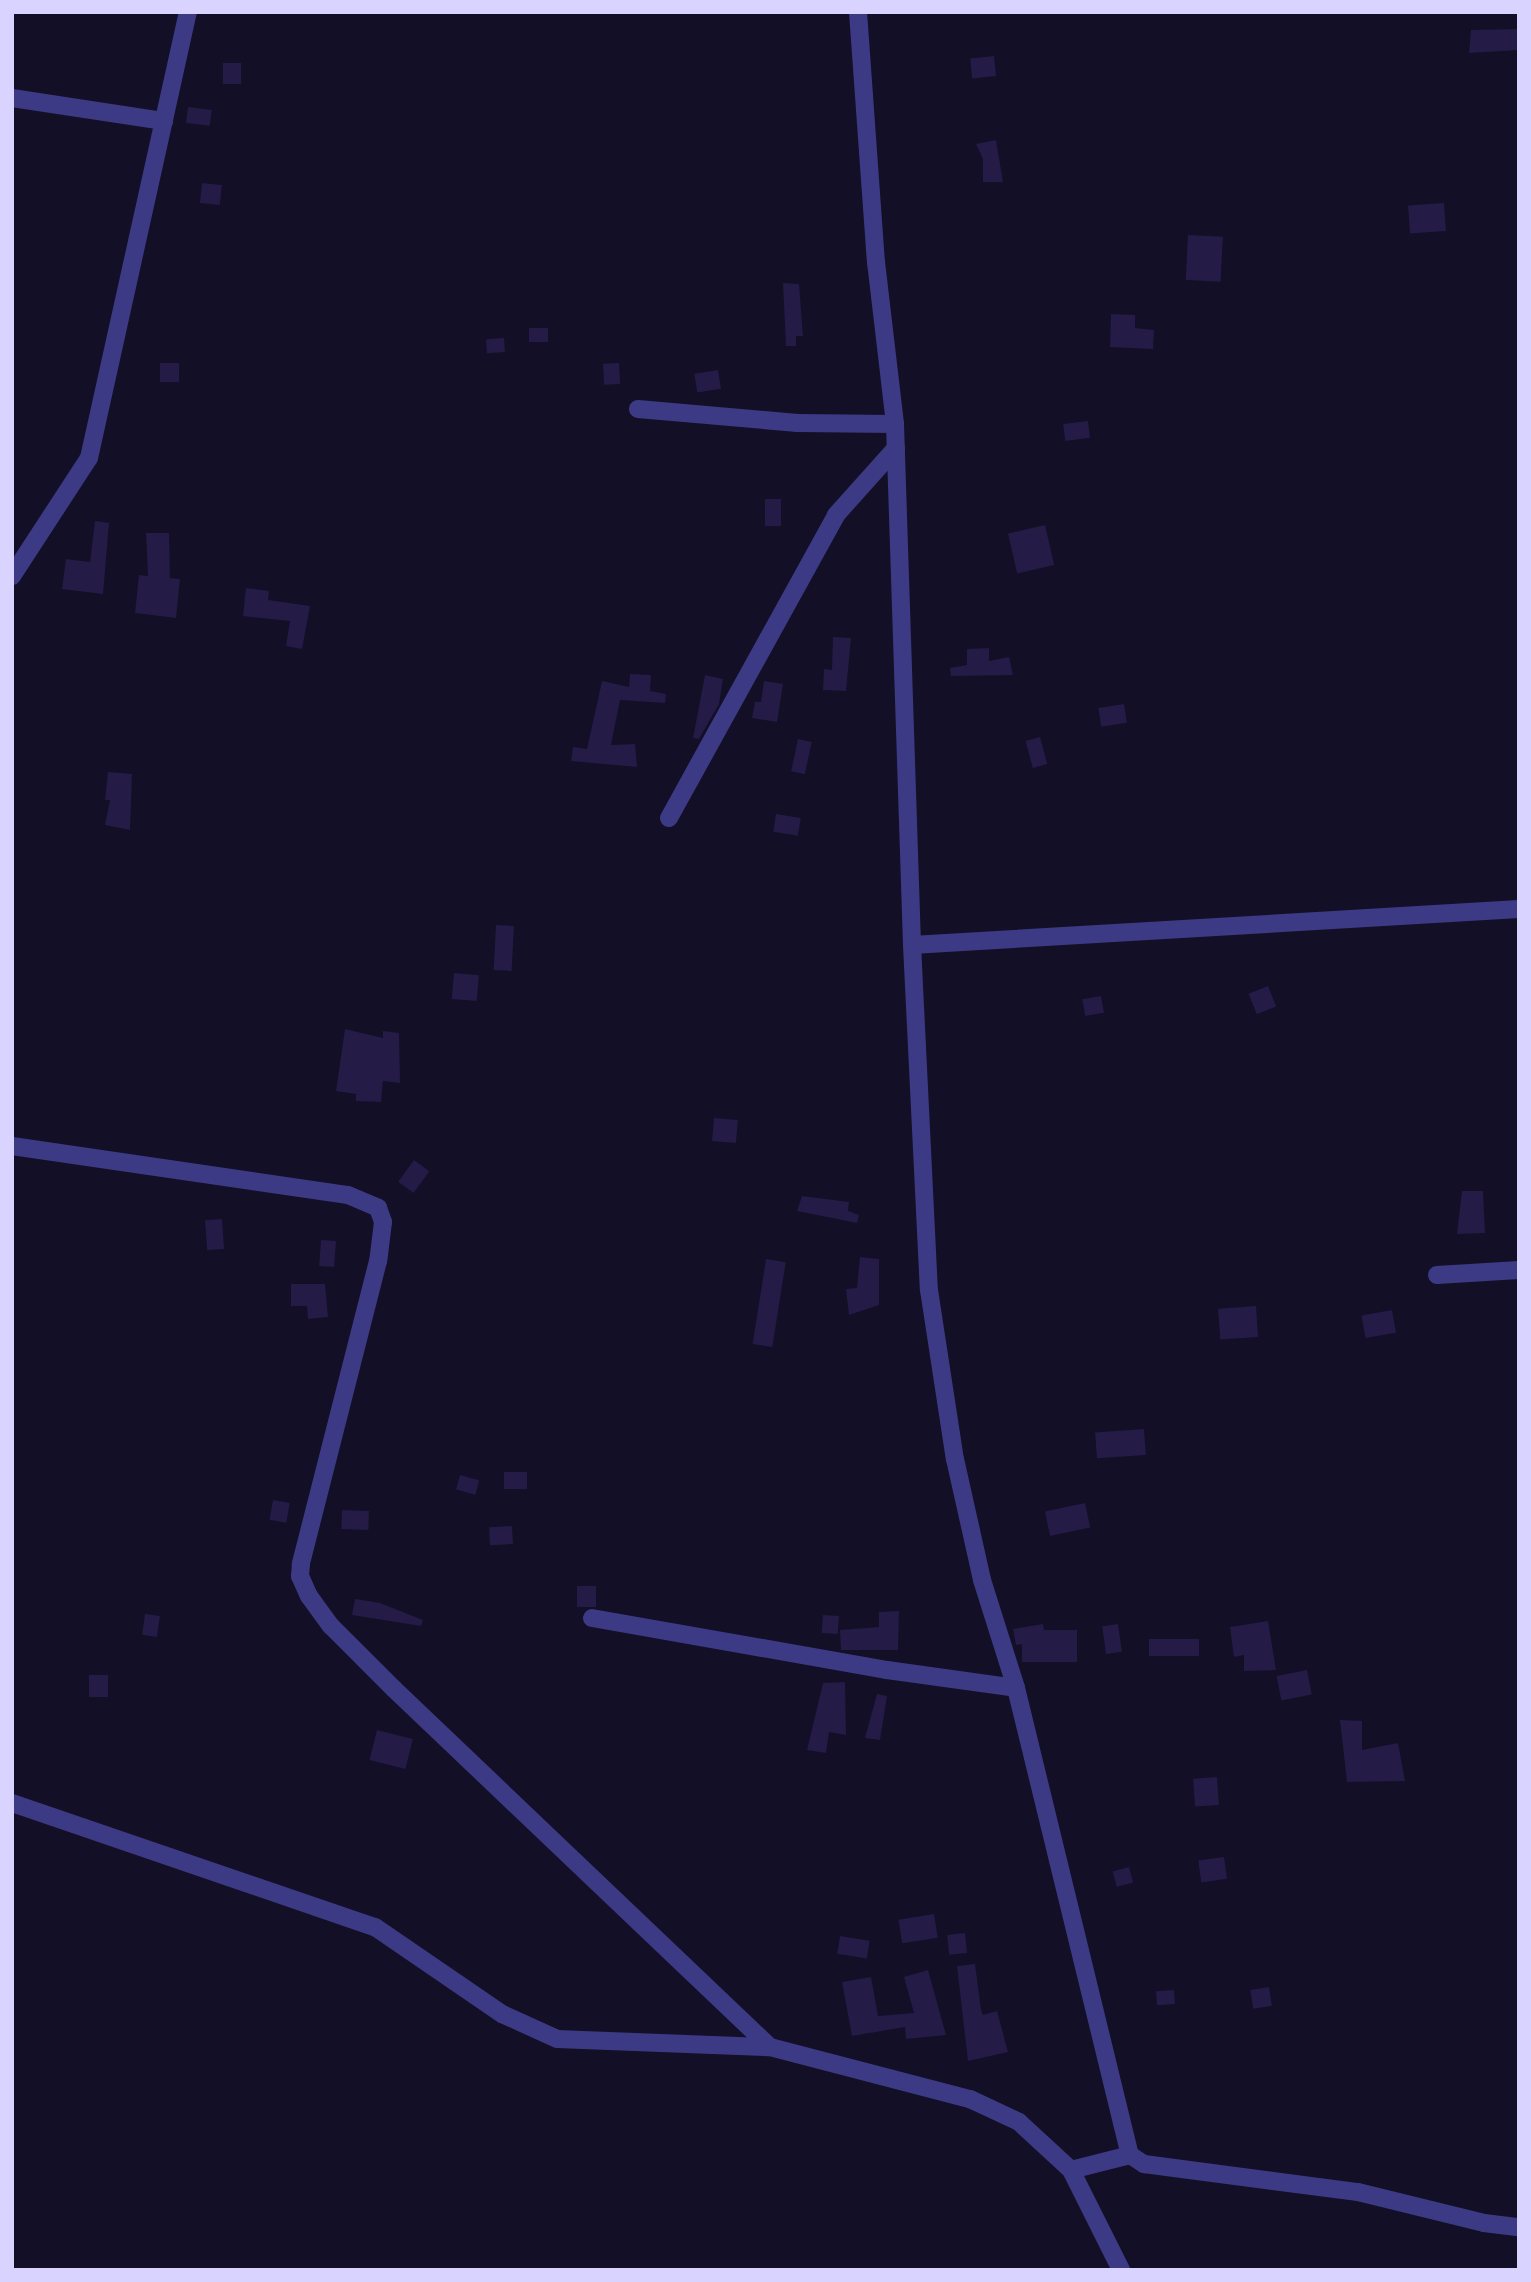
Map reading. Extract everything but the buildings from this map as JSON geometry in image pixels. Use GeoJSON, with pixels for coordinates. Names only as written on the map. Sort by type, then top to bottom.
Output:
{"type":"FeatureCollection","features":[{"type":"Feature","properties":{"kind":"street"},"geometry":{"type":"LineString","coordinates":[[12,576],[89,458],[188,12]]}},
{"type":"Feature","properties":{"kind":"street"},"geometry":{"type":"LineString","coordinates":[[858,12],[876,262],[895,424],[912,945],[929,1290],[955,1459],[982,1580],[1016,1688],[1130,2155],[1144,2164],[1358,2192],[1484,2223],[1519,2227]]}},
{"type":"Feature","properties":{"kind":"street"},"geometry":{"type":"LineString","coordinates":[[12,98],[164,121]]}},
{"type":"Feature","properties":{"kind":"street"},"geometry":{"type":"LineString","coordinates":[[638,409],[797,423],[895,424]]}},
{"type":"Feature","properties":{"kind":"street"},"geometry":{"type":"LineString","coordinates":[[668,818],[836,515],[896,448]]}},
{"type":"Feature","properties":{"kind":"street"},"geometry":{"type":"LineString","coordinates":[[912,945],[1519,909]]}},
{"type":"Feature","properties":{"kind":"street"},"geometry":{"type":"LineString","coordinates":[[12,1146],[348,1195],[378,1209],[383,1222],[378,1261],[301,1563],[300,1576],[309,1596],[331,1626],[394,1689],[770,2047]]}},
{"type":"Feature","properties":{"kind":"street"},"geometry":{"type":"LineString","coordinates":[[1437,1275],[1519,1270]]}},
{"type":"Feature","properties":{"kind":"street"},"geometry":{"type":"LineString","coordinates":[[592,1618],[887,1671],[1016,1688]]}},
{"type":"Feature","properties":{"kind":"street"},"geometry":{"type":"LineString","coordinates":[[12,1803],[375,1927],[502,2014],[557,2039],[770,2047],[970,2099],[1019,2122],[1071,2170],[1121,2270]]}},
{"type":"Feature","properties":{"kind":"street"},"geometry":{"type":"LineString","coordinates":[[1071,2170],[1130,2155]]}}]}
